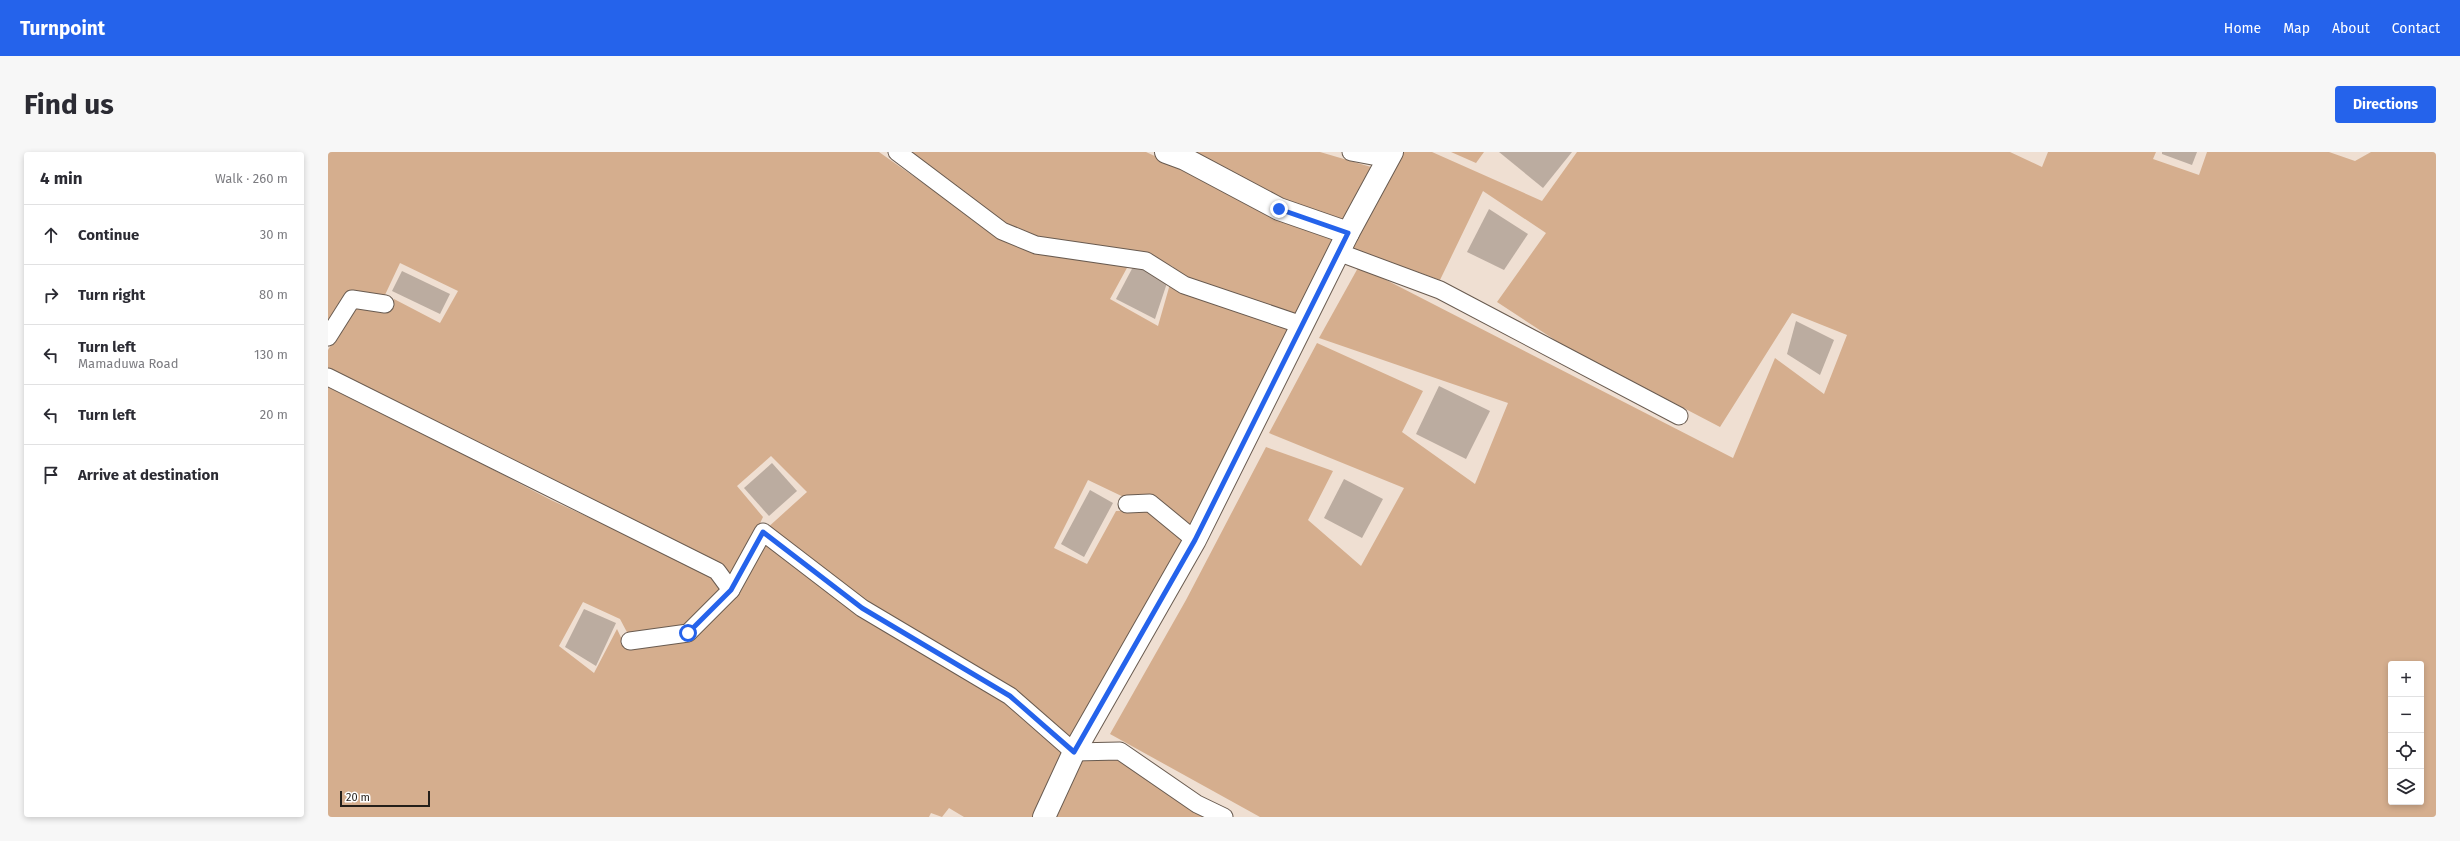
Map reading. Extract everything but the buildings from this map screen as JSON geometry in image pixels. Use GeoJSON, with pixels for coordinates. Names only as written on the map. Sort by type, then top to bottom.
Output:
{"type":"FeatureCollection","features":[{"type":"Feature","properties":{"kind":"street"},"geometry":{"type":"LineString","coordinates":[[1166,152],[1185,159],[1343,242]]}},
{"type":"Feature","properties":{"kind":"street"},"geometry":{"type":"LineString","coordinates":[[1044,817],[1074,752],[1195,540],[1343,242],[1390,155]]}},
{"type":"Feature","properties":{"kind":"lane"},"geometry":{"type":"LineString","coordinates":[[897,152],[1002,231],[1036,245],[1146,261],[1184,285],[1302,325]]}},
{"type":"Feature","properties":{"kind":"lane"},"geometry":{"type":"LineString","coordinates":[[1351,152],[1390,155]]}},
{"type":"Feature","properties":{"kind":"lane"},"geometry":{"type":"LineString","coordinates":[[1343,242],[1440,290],[1679,416]]}},
{"type":"Feature","properties":{"kind":"lane"},"geometry":{"type":"LineString","coordinates":[[328,337],[352,299],[385,304]]}},
{"type":"Feature","properties":{"kind":"lane"},"geometry":{"type":"LineString","coordinates":[[328,377],[717,571],[731,590]]}},
{"type":"Feature","properties":{"kind":"lane"},"geometry":{"type":"LineString","coordinates":[[1127,504],[1150,503],[1195,540]]}},
{"type":"Feature","properties":{"kind":"lane"},"geometry":{"type":"LineString","coordinates":[[630,641],[688,633],[731,590],[763,532],[862,608],[1010,696],[1074,752],[1120,751],[1197,804],[1224,817]]}},
{"type":"Feature","properties":{"kind":"shaded area"},"geometry":{"type":"Polygon","coordinates":[[[328,152],[879,152],[1000,237],[1128,266],[1110,299],[1158,326],[1170,284],[1300,328],[1199,533],[1088,480],[1054,548],[1087,564],[1116,511],[1146,510],[1192,544],[1079,743],[1011,691],[860,599],[813,559],[765,530],[807,492],[771,456],[737,486],[763,517],[732,581],[328,371],[328,350],[356,306],[388,311],[394,299],[440,323],[458,291],[400,263],[384,297],[347,292],[328,323],[328,152]]]}},
{"type":"Feature","properties":{"kind":"shaded area"},"geometry":{"type":"Polygon","coordinates":[[[897,152],[1146,152],[1338,240],[1303,316],[1186,280],[1172,266],[1144,257],[1038,240],[1004,225],[897,152]]]}},
{"type":"Feature","properties":{"kind":"shaded area"},"geometry":{"type":"Polygon","coordinates":[[[1180,152],[1320,152],[1378,169],[1348,223],[1281,200],[1180,152]]]}},
{"type":"Feature","properties":{"kind":"shaded area"},"geometry":{"type":"Polygon","coordinates":[[[1402,152],[1432,152],[1542,201],[1577,152],[2010,152],[2042,167],[2048,152],[2156,152],[2153,159],[2199,175],[2207,152],[2329,152],[2355,161],[2371,152],[2436,152],[2436,817],[1260,817],[1110,734],[1186,600],[1266,447],[1333,471],[1308,520],[1361,566],[1404,488],[1269,433],[1317,343],[1423,391],[1402,432],[1475,484],[1508,403],[1319,338],[1359,266],[1733,458],[1775,358],[1824,394],[1847,335],[1792,313],[1720,427],[1561,344],[1497,302],[1546,233],[1483,191],[1440,280],[1348,247],[1402,152]]]}},
{"type":"Feature","properties":{"kind":"shaded area"},"geometry":{"type":"Polygon","coordinates":[[[1451,152],[1484,152],[1476,163],[1451,152]]]}},
{"type":"Feature","properties":{"kind":"shaded area"},"geometry":{"type":"Polygon","coordinates":[[[328,383],[551,500],[714,575],[722,592],[687,627],[629,636],[620,619],[583,602],[559,646],[594,673],[617,629],[626,648],[691,640],[766,540],[1006,701],[1073,753],[1043,817],[964,817],[949,808],[942,817],[931,813],[929,817],[328,817],[328,383]]]}},
{"type":"Feature","properties":{"kind":"shaded area"},"geometry":{"type":"Polygon","coordinates":[[[1083,755],[1120,758],[1208,817],[1055,817],[1083,755]]]}},
{"type":"Feature","properties":{"kind":"route"},"geometry":{"type":"LineString","coordinates":[[688,633],[731,590],[763,532],[862,608],[1010,696],[1074,752],[1195,540],[1348,233],[1279,209]]}}]}
